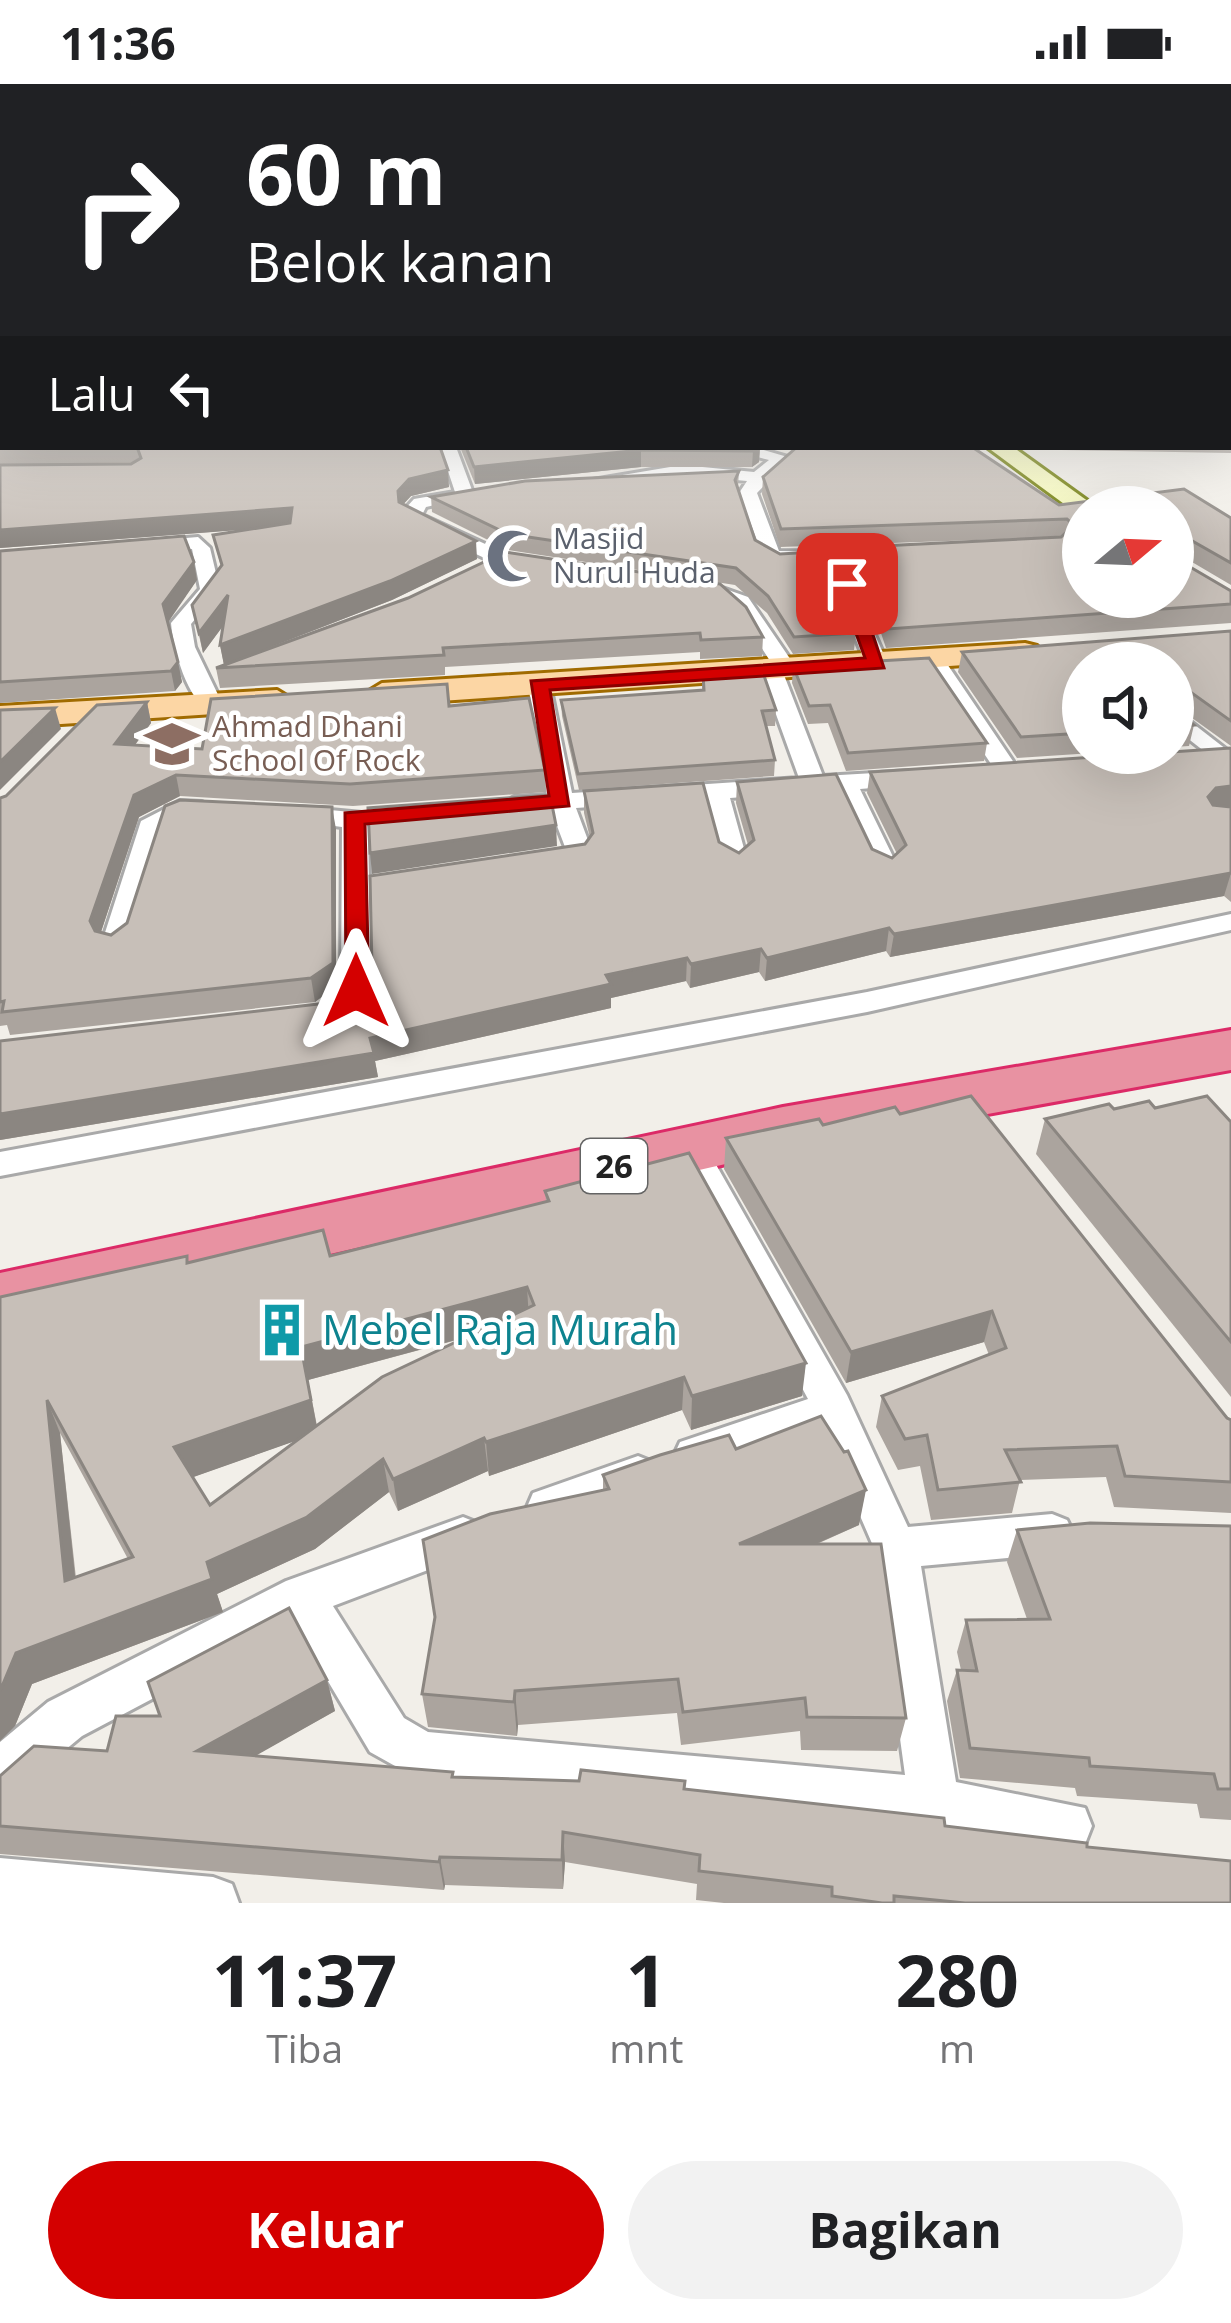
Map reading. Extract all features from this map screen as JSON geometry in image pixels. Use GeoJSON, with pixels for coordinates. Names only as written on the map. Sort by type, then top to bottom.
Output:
{"type":"FeatureCollection","features":[{"type":"Feature","properties":{"kind":"highway","name":"26"},"geometry":{"type":"LineString","coordinates":[[0,1301],[690,1149],[981,1116],[1231,1050]]}},
{"type":"Feature","properties":{"kind":"main road"},"geometry":{"type":"LineString","coordinates":[[352,696],[1050,651]]}},
{"type":"Feature","properties":{"kind":"main road"},"geometry":{"type":"LineString","coordinates":[[0,717],[98,712],[214,686],[305,699]]}},
{"type":"Feature","properties":{"kind":"street"},"geometry":{"type":"LineString","coordinates":[[449,450],[465,495]]}},
{"type":"Feature","properties":{"kind":"street"},"geometry":{"type":"LineString","coordinates":[[751,450],[790,455],[758,476],[748,493],[768,554],[778,559],[925,555]]}},
{"type":"Feature","properties":{"kind":"street"},"geometry":{"type":"LineString","coordinates":[[1002,450],[1062,492]]}},
{"type":"Feature","properties":{"kind":"street"},"geometry":{"type":"LineString","coordinates":[[561,486],[682,470],[758,476]]}},
{"type":"Feature","properties":{"kind":"street"},"geometry":{"type":"LineString","coordinates":[[490,494],[420,503],[412,511],[414,518],[502,559],[568,570]]}},
{"type":"Feature","properties":{"kind":"street"},"geometry":{"type":"LineString","coordinates":[[135,548],[208,544],[212,581],[181,623],[184,647],[214,686]]}},
{"type":"Feature","properties":{"kind":"street"},"geometry":{"type":"LineString","coordinates":[[467,577],[502,559]]}},
{"type":"Feature","properties":{"kind":"street"},"geometry":{"type":"LineString","coordinates":[[842,559],[853,608],[877,664]]}},
{"type":"Feature","properties":{"kind":"street"},"geometry":{"type":"LineString","coordinates":[[683,583],[741,602],[779,670],[813,783]]}},
{"type":"Feature","properties":{"kind":"street"},"geometry":{"type":"LineString","coordinates":[[933,660],[1009,773]]}},
{"type":"Feature","properties":{"kind":"street"},"geometry":{"type":"LineString","coordinates":[[527,865],[570,859],[579,851],[561,802],[538,685]]}},
{"type":"Feature","properties":{"kind":"street"},"geometry":{"type":"LineString","coordinates":[[65,745],[98,712]]}},
{"type":"Feature","properties":{"kind":"street"},"geometry":{"type":"LineString","coordinates":[[1194,733],[1226,760]]}},
{"type":"Feature","properties":{"kind":"street"},"geometry":{"type":"LineString","coordinates":[[1194,760],[1226,760]]}},
{"type":"Feature","properties":{"kind":"street"},"geometry":{"type":"LineString","coordinates":[[492,807],[938,777]]}},
{"type":"Feature","properties":{"kind":"street"},"geometry":{"type":"LineString","coordinates":[[844,782],[886,869]]}},
{"type":"Feature","properties":{"kind":"street"},"geometry":{"type":"LineString","coordinates":[[716,790],[735,863]]}},
{"type":"Feature","properties":{"kind":"street"},"geometry":{"type":"LineString","coordinates":[[115,945],[154,821],[180,809],[225,812]]}},
{"type":"Feature","properties":{"kind":"street"},"geometry":{"type":"LineString","coordinates":[[270,814],[364,817],[366,887],[356,991],[340,1009],[301,1018]]}},
{"type":"Feature","properties":{"kind":"street"},"geometry":{"type":"LineString","coordinates":[[0,1164],[867,1002],[1231,922]]}},
{"type":"Feature","properties":{"kind":"street"},"geometry":{"type":"LineString","coordinates":[[690,1149],[832,1407],[896,1548],[934,1803]]}},
{"type":"Feature","properties":{"kind":"street"},"geometry":{"type":"LineString","coordinates":[[0,1787],[19,1757],[65,1719],[302,1597],[832,1407]]}},
{"type":"Feature","properties":{"kind":"street"},"geometry":{"type":"LineString","coordinates":[[896,1548],[1100,1532]]}},
{"type":"Feature","properties":{"kind":"street"},"geometry":{"type":"LineString","coordinates":[[302,1597],[387,1735],[422,1756],[934,1803],[1067,1826]]}},
{"type":"Feature","properties":{"kind":"street"},"geometry":{"type":"LineString","coordinates":[[0,1884],[180,1901]]}},
{"type":"Feature","properties":{"kind":"building"},"geometry":{"type":"Polygon","coordinates":[[[138,450],[441,450],[448,470],[409,479],[398,491],[399,502],[476,541],[390,581],[220,645],[228,595],[199,633],[192,605],[222,565],[213,535],[290,523],[292,508],[0,530],[0,465],[131,464],[141,458],[138,450]]]}},
{"type":"Feature","properties":{"kind":"building"},"geometry":{"type":"Polygon","coordinates":[[[467,450],[641,450],[474,467],[467,450]]]}},
{"type":"Feature","properties":{"kind":"building"},"geometry":{"type":"Polygon","coordinates":[[[794,450],[976,450],[1062,505],[1062,519],[781,529],[763,477],[794,450]]]}},
{"type":"Feature","properties":{"kind":"building"},"geometry":{"type":"Polygon","coordinates":[[[739,471],[735,480],[755,540],[780,554],[831,551],[856,633],[794,637],[768,596],[736,568],[508,534],[431,497],[525,481],[739,471]]]}},
{"type":"Feature","properties":{"kind":"building"},"geometry":{"type":"Polygon","coordinates":[[[1194,495],[1231,518],[1231,563],[1194,542],[1194,495]]]}},
{"type":"Feature","properties":{"kind":"building"},"geometry":{"type":"Polygon","coordinates":[[[184,536],[194,562],[163,604],[178,662],[171,671],[0,682],[0,551],[184,536]]]}},
{"type":"Feature","properties":{"kind":"building"},"geometry":{"type":"Polygon","coordinates":[[[1061,537],[1062,616],[888,629],[860,547],[1061,537]]]}},
{"type":"Feature","properties":{"kind":"building"},"geometry":{"type":"Polygon","coordinates":[[[505,552],[720,584],[746,607],[763,637],[701,640],[700,633],[216,668],[408,598],[505,552]]]}},
{"type":"Feature","properties":{"kind":"building"},"geometry":{"type":"Polygon","coordinates":[[[1194,569],[1231,591],[1231,604],[1194,607],[1194,569]]]}},
{"type":"Feature","properties":{"kind":"building"},"geometry":{"type":"Polygon","coordinates":[[[1231,631],[1231,721],[1194,694],[1194,642],[1090,642],[1231,631]]]}},
{"type":"Feature","properties":{"kind":"building"},"geometry":{"type":"Polygon","coordinates":[[[1062,644],[1062,734],[1021,737],[962,652],[1062,644]]]}},
{"type":"Feature","properties":{"kind":"building"},"geometry":{"type":"Polygon","coordinates":[[[929,658],[987,743],[848,753],[830,705],[809,706],[793,666],[929,658]]]}},
{"type":"Feature","properties":{"kind":"building"},"geometry":{"type":"Polygon","coordinates":[[[762,670],[776,710],[762,711],[775,760],[578,774],[561,700],[704,690],[703,674],[762,670]]]}},
{"type":"Feature","properties":{"kind":"building"},"geometry":{"type":"Polygon","coordinates":[[[447,684],[449,706],[529,698],[545,770],[350,784],[176,775],[134,795],[90,921],[95,931],[111,935],[127,923],[165,806],[180,800],[332,807],[333,963],[311,978],[2,1012],[0,798],[97,705],[147,702],[115,744],[202,749],[211,699],[447,684]]]}},
{"type":"Feature","properties":{"kind":"building"},"geometry":{"type":"Polygon","coordinates":[[[55,708],[0,762],[0,710],[55,708]]]}},
{"type":"Feature","properties":{"kind":"building"},"geometry":{"type":"Polygon","coordinates":[[[1231,748],[1231,786],[1216,788],[1208,797],[1213,805],[1231,807],[1231,873],[894,934],[889,928],[767,958],[761,949],[691,964],[687,958],[606,975],[611,984],[370,1038],[374,1053],[0,1114],[0,1041],[335,1002],[372,968],[370,876],[585,844],[593,833],[584,791],[703,783],[719,842],[739,853],[754,840],[737,782],[836,774],[872,849],[892,858],[906,845],[870,772],[1062,759],[1062,774],[1194,774],[1194,750],[1231,748]]]}},
{"type":"Feature","properties":{"kind":"building"},"geometry":{"type":"Polygon","coordinates":[[[550,795],[556,825],[370,853],[368,808],[550,795]]]}},
{"type":"Feature","properties":{"kind":"building"},"geometry":{"type":"Polygon","coordinates":[[[971,1096],[1231,1420],[1231,1482],[1125,1476],[1117,1446],[1005,1450],[1021,1482],[938,1490],[927,1435],[905,1439],[882,1396],[1006,1348],[992,1311],[851,1352],[726,1138],[819,1119],[823,1125],[895,1107],[900,1114],[971,1096]]]}},
{"type":"Feature","properties":{"kind":"building"},"geometry":{"type":"Polygon","coordinates":[[[1207,1096],[1231,1122],[1231,1342],[1045,1119],[1109,1104],[1114,1109],[1149,1101],[1155,1108],[1207,1096]]]}},
{"type":"Feature","properties":{"kind":"building"},"geometry":{"type":"Polygon","coordinates":[[[689,1153],[806,1363],[692,1396],[684,1377],[486,1442],[484,1438],[393,1479],[383,1459],[307,1517],[207,1562],[212,1579],[16,1653],[0,1691],[0,1297],[187,1256],[187,1263],[323,1230],[330,1256],[549,1201],[545,1191],[689,1153]],[[527,1287],[301,1347],[311,1400],[174,1447],[210,1505],[382,1377],[534,1305],[527,1287]],[[47,1400],[65,1581],[133,1557],[47,1400]]]}},
{"type":"Feature","properties":{"kind":"building"},"geometry":{"type":"Polygon","coordinates":[[[821,1416],[844,1452],[848,1451],[866,1490],[739,1544],[881,1544],[906,1718],[807,1717],[805,1698],[683,1712],[678,1679],[515,1691],[514,1702],[422,1694],[435,1617],[423,1540],[490,1514],[609,1489],[603,1475],[660,1455],[729,1435],[736,1449],[821,1416]]]}},
{"type":"Feature","properties":{"kind":"building"},"geometry":{"type":"Polygon","coordinates":[[[1090,1523],[1231,1526],[1231,1789],[1218,1789],[1214,1774],[1090,1766],[1089,1758],[970,1748],[957,1670],[977,1671],[966,1620],[1050,1619],[1017,1530],[1090,1523]]]}},
{"type":"Feature","properties":{"kind":"building"},"geometry":{"type":"Polygon","coordinates":[[[289,1608],[327,1680],[197,1751],[453,1772],[452,1777],[579,1781],[581,1770],[685,1781],[684,1789],[944,1818],[945,1826],[1231,1861],[1231,1903],[965,1903],[894,1896],[894,1903],[882,1903],[832,1896],[832,1887],[699,1871],[700,1855],[563,1832],[562,1860],[440,1857],[439,1862],[0,1826],[0,1776],[34,1746],[107,1751],[116,1716],[160,1716],[148,1682],[289,1608]]]}},
{"type":"Feature","properties":{"kind":"place","name":"Masjid Nurul Huda"},"geometry":{"type":"Point","coordinates":[513,556]}},
{"type":"Feature","properties":{"kind":"place","name":"Ahmad Dhani School Of Rock"},"geometry":{"type":"Point","coordinates":[172,744]}},
{"type":"Feature","properties":{"kind":"place","name":"Mebel Raja Murah"},"geometry":{"type":"Point","coordinates":[282,1330]}},
{"type":"Feature","properties":{"kind":"route"},"geometry":{"type":"LineString","coordinates":[[356,991],[353,818],[561,802],[538,685],[877,664],[847,584]]}}]}
